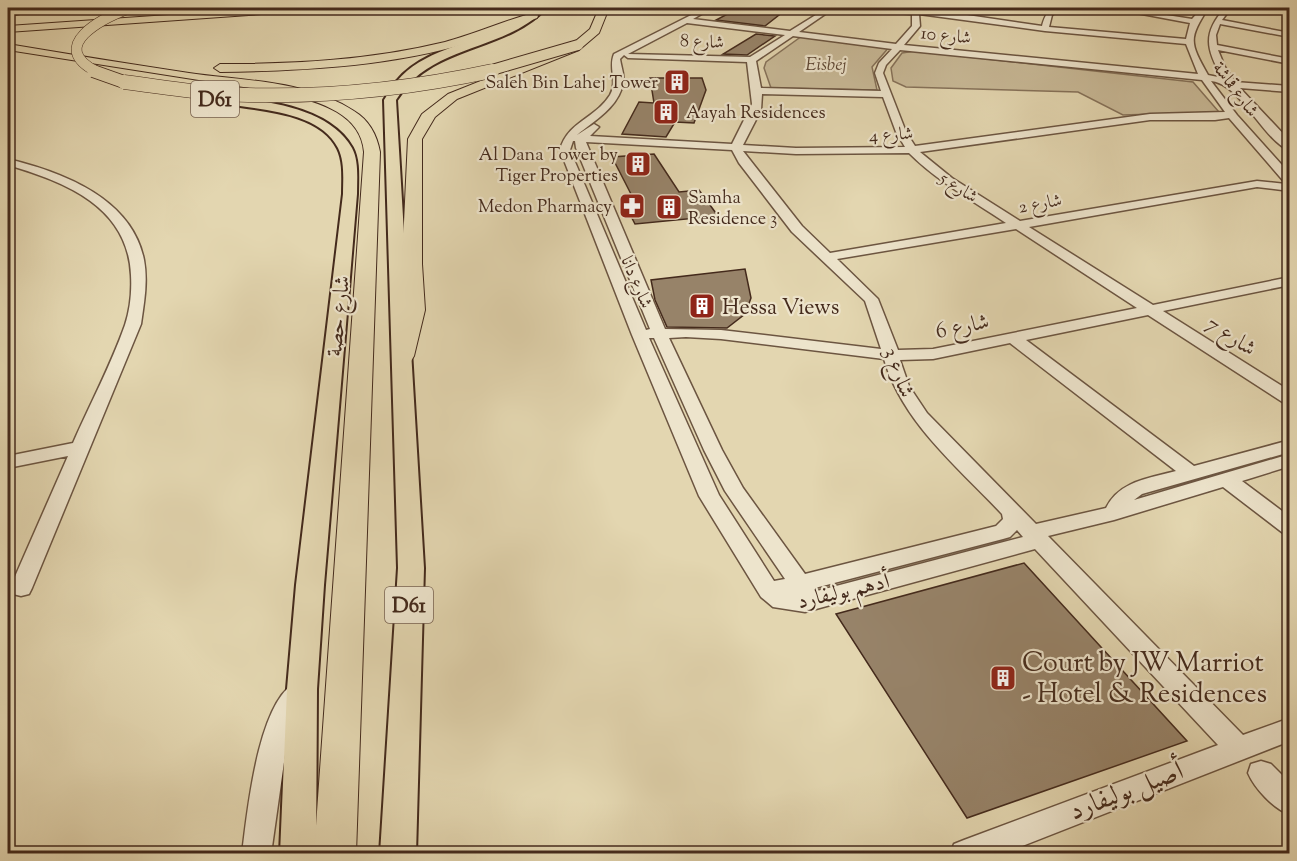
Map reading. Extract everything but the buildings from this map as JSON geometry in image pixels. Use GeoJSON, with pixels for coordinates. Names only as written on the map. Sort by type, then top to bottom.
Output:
{"type":"FeatureCollection","features":[{"type":"Feature","properties":{"kind":"highway"},"geometry":{"type":"LineString","coordinates":[[8,13],[39,8]]}},
{"type":"Feature","properties":{"kind":"highway"},"geometry":{"type":"LineString","coordinates":[[8,23],[231,8]]}},
{"type":"Feature","properties":{"kind":"highway"},"geometry":{"type":"LineString","coordinates":[[8,29],[304,8]]}},
{"type":"Feature","properties":{"kind":"highway"},"geometry":{"type":"LineString","coordinates":[[403,356],[414,310],[412,264],[415,139],[427,117],[451,97],[578,45],[601,25],[604,8]]}},
{"type":"Feature","properties":{"kind":"highway"},"geometry":{"type":"LineString","coordinates":[[61,57],[214,68],[328,63],[446,44],[482,35],[537,11]]}},
{"type":"Feature","properties":{"kind":"highway"},"geometry":{"type":"LineString","coordinates":[[124,82],[198,92],[247,95],[352,93],[414,86],[478,75],[536,60],[578,45]]}},
{"type":"Feature","properties":{"kind":"highway"},"geometry":{"type":"LineString","coordinates":[[8,47],[267,87],[309,96],[342,109],[353,116],[368,132],[371,142],[335,854]]}},
{"type":"Feature","properties":{"kind":"main road","name":"شارع حصة"},"geometry":{"type":"LineString","coordinates":[[130,8],[91,27],[78,40],[76,53],[85,65],[107,77],[124,82],[166,92],[259,105],[306,118],[327,129],[346,149],[349,162],[350,194],[318,490],[302,689],[298,854]]}},
{"type":"Feature","properties":{"kind":"main road","name":"D61"},"geometry":{"type":"LineString","coordinates":[[398,854],[411,568],[390,100],[400,84],[419,68],[507,30],[537,11]]}},
{"type":"Feature","properties":{"kind":"street"},"geometry":{"type":"LineString","coordinates":[[574,138],[623,102],[631,83],[626,60],[709,8]]}},
{"type":"Feature","properties":{"kind":"street"},"geometry":{"type":"LineString","coordinates":[[574,138],[613,97],[620,82],[617,56],[688,21],[721,8]]}},
{"type":"Feature","properties":{"kind":"street"},"geometry":{"type":"LineString","coordinates":[[736,148],[757,106],[758,91],[751,67],[752,60],[831,8]]}},
{"type":"Feature","properties":{"kind":"street"},"geometry":{"type":"LineString","coordinates":[[843,8],[914,9],[1045,29],[1190,44],[1195,20],[1205,8]]}},
{"type":"Feature","properties":{"kind":"street"},"geometry":{"type":"LineString","coordinates":[[1045,29],[1049,14],[1058,8]]}},
{"type":"Feature","properties":{"kind":"street"},"geometry":{"type":"LineString","coordinates":[[1113,8],[1195,20]]}},
{"type":"Feature","properties":{"kind":"street"},"geometry":{"type":"LineString","coordinates":[[1228,8],[1216,23],[1290,35]]}},
{"type":"Feature","properties":{"kind":"street"},"geometry":{"type":"LineString","coordinates":[[1272,8],[1289,8]]}},
{"type":"Feature","properties":{"kind":"street","name":"شارع 5"},"geometry":{"type":"LineString","coordinates":[[914,9],[918,18],[916,28],[897,46],[880,68],[880,78],[901,132],[912,150],[937,173],[1149,309]]}},
{"type":"Feature","properties":{"kind":"street","name":"شارع 10"},"geometry":{"type":"LineString","coordinates":[[688,21],[1206,80],[1216,83],[1290,89]]}},
{"type":"Feature","properties":{"kind":"street","name":"شارع قماشة"},"geometry":{"type":"LineString","coordinates":[[1216,23],[1213,50],[1231,83],[1290,148]]}},
{"type":"Feature","properties":{"kind":"street","name":"شارع قماشة"},"geometry":{"type":"LineString","coordinates":[[1190,44],[1206,80],[1290,182]]}},
{"type":"Feature","properties":{"kind":"street"},"geometry":{"type":"LineString","coordinates":[[1213,50],[1290,62]]}},
{"type":"Feature","properties":{"kind":"street","name":"شارع 8"},"geometry":{"type":"LineString","coordinates":[[640,53],[752,60]]}},
{"type":"Feature","properties":{"kind":"street"},"geometry":{"type":"LineString","coordinates":[[758,91],[887,94]]}},
{"type":"Feature","properties":{"kind":"street"},"geometry":{"type":"LineString","coordinates":[[1257,113],[1278,117]]}},
{"type":"Feature","properties":{"kind":"street","name":"شارع 4"},"geometry":{"type":"LineString","coordinates":[[574,138],[828,152],[912,150],[1150,117],[1215,117],[1233,114]]}},
{"type":"Feature","properties":{"kind":"street","name":"شارع 4"},"geometry":{"type":"LineString","coordinates":[[1215,117],[1241,124]]}},
{"type":"Feature","properties":{"kind":"street","name":"شارع دانا"},"geometry":{"type":"LineString","coordinates":[[769,591],[710,496],[640,335],[565,150],[574,138],[581,148],[659,333],[712,450],[735,491],[806,592]]}},
{"type":"Feature","properties":{"kind":"street","name":"شارع 3"},"geometry":{"type":"LineString","coordinates":[[736,148],[746,166],[797,229],[871,299],[893,356],[899,380],[921,417],[1238,748]]}},
{"type":"Feature","properties":{"kind":"street"},"geometry":{"type":"LineString","coordinates":[[8,162],[56,177],[92,196],[120,222],[137,254],[141,283],[134,324],[21,588]]}},
{"type":"Feature","properties":{"kind":"street"},"geometry":{"type":"LineString","coordinates":[[1257,184],[1272,177],[1277,167]]}},
{"type":"Feature","properties":{"kind":"street","name":"شارع 2"},"geometry":{"type":"LineString","coordinates":[[828,257],[1257,184],[1290,188]]}},
{"type":"Feature","properties":{"kind":"street","name":"شارع 6"},"geometry":{"type":"LineString","coordinates":[[640,335],[691,332],[734,334],[893,356],[949,352],[1149,309],[1286,284]]}},
{"type":"Feature","properties":{"kind":"street","name":"شارع 7"},"geometry":{"type":"LineString","coordinates":[[1149,309],[1290,399]]}},
{"type":"Feature","properties":{"kind":"street"},"geometry":{"type":"LineString","coordinates":[[1014,338],[1192,474]]}},
{"type":"Feature","properties":{"kind":"street"},"geometry":{"type":"LineString","coordinates":[[8,462],[80,448]]}},
{"type":"Feature","properties":{"kind":"street"},"geometry":{"type":"LineString","coordinates":[[1114,513],[1119,502],[1135,489],[1192,474],[1287,454]]}},
{"type":"Feature","properties":{"kind":"street","name":"أدهم بوليفارد"},"geometry":{"type":"LineString","coordinates":[[806,592],[1036,536],[1224,478],[1287,454]]}},
{"type":"Feature","properties":{"kind":"street"},"geometry":{"type":"LineString","coordinates":[[1224,478],[1290,528]]}},
{"type":"Feature","properties":{"kind":"street","name":"أدهم بوليفارد"},"geometry":{"type":"LineString","coordinates":[[769,591],[781,601],[789,603],[806,592],[1003,532],[1013,521],[1012,511]]}},
{"type":"Feature","properties":{"kind":"street"},"geometry":{"type":"LineString","coordinates":[[256,854],[275,737],[285,712],[302,689]]}},
{"type":"Feature","properties":{"kind":"street","name":"أصيل بوليفارد"},"geometry":{"type":"LineString","coordinates":[[964,854],[997,847],[1238,748],[1290,729]]}},
{"type":"Feature","properties":{"kind":"street"},"geometry":{"type":"LineString","coordinates":[[1261,773],[1290,802]]}},
{"type":"Feature","properties":{"kind":"green space","name":"Eisbej"},"geometry":{"type":"Polygon","coordinates":[[[802,36],[890,46],[872,67],[877,90],[771,88],[764,68],[766,62],[802,36]]]}},
{"type":"Feature","properties":{"kind":"green space"},"geometry":{"type":"Polygon","coordinates":[[[915,51],[1193,82],[1219,112],[1123,115],[1078,92],[906,87],[893,81],[891,68],[902,53],[915,51]]]}},
{"type":"Feature","properties":{"kind":"place","name":"Saleh Bin Lahej Tower"},"geometry":{"type":"Point","coordinates":[677,82]}},
{"type":"Feature","properties":{"kind":"place","name":"Aayah Residences"},"geometry":{"type":"Point","coordinates":[666,112]}},
{"type":"Feature","properties":{"kind":"place","name":"Al Dana Tower by Tiger Properties"},"geometry":{"type":"Point","coordinates":[638,164]}},
{"type":"Feature","properties":{"kind":"place","name":"Medon Pharmacy"},"geometry":{"type":"Point","coordinates":[632,206]}},
{"type":"Feature","properties":{"kind":"place","name":"Samha Residence 3"},"geometry":{"type":"Point","coordinates":[669,207]}},
{"type":"Feature","properties":{"kind":"place","name":"Hessa Views"},"geometry":{"type":"Point","coordinates":[702,306]}},
{"type":"Feature","properties":{"kind":"place","name":"Court by JW Marriot - Hotel & Residences"},"geometry":{"type":"Point","coordinates":[1003,678]}}]}
